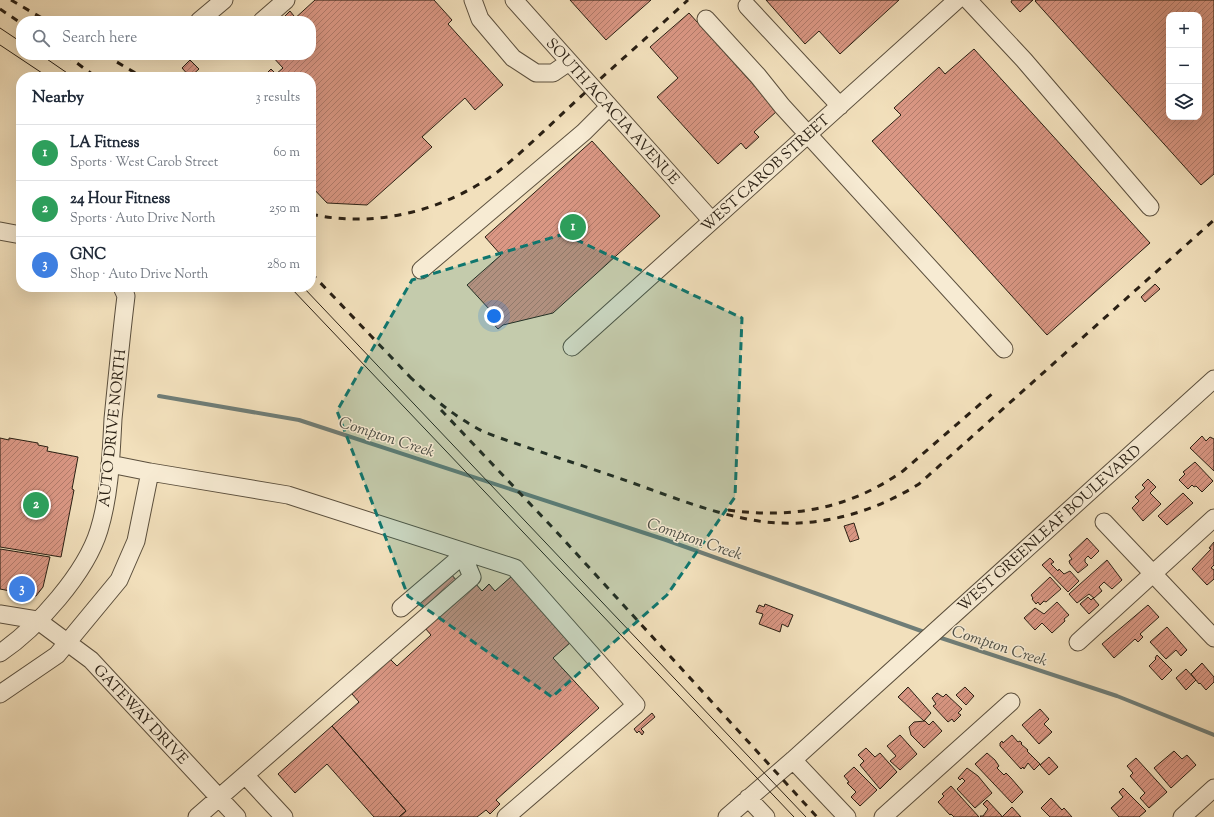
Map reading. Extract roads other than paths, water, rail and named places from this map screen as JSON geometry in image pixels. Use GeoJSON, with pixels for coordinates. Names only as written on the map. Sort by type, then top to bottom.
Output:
{"type":"FeatureCollection","features":[{"type":"Feature","properties":{"kind":"street"},"geometry":{"type":"LineString","coordinates":[[205,16],[224,0]]}},
{"type":"Feature","properties":{"kind":"street"},"geometry":{"type":"LineString","coordinates":[[268,16],[286,0]]}},
{"type":"Feature","properties":{"kind":"street"},"geometry":{"type":"LineString","coordinates":[[473,0],[480,19],[513,58],[536,73],[553,73],[569,62]]}},
{"type":"Feature","properties":{"kind":"street","name":"SOUTH ACACIA AVENUE"},"geometry":{"type":"LineString","coordinates":[[514,0],[712,222]]}},
{"type":"Feature","properties":{"kind":"street","name":"WEST CAROB STREET"},"geometry":{"type":"LineString","coordinates":[[572,347],[957,0]]}},
{"type":"Feature","properties":{"kind":"street"},"geometry":{"type":"LineString","coordinates":[[968,0],[1024,60],[1150,207]]}},
{"type":"Feature","properties":{"kind":"street"},"geometry":{"type":"LineString","coordinates":[[747,6],[840,106]]}},
{"type":"Feature","properties":{"kind":"street"},"geometry":{"type":"LineString","coordinates":[[706,19],[1004,349]]}},
{"type":"Feature","properties":{"kind":"street"},"geometry":{"type":"LineString","coordinates":[[421,270],[584,132],[610,107]]}},
{"type":"Feature","properties":{"kind":"street"},"geometry":{"type":"LineString","coordinates":[[0,231],[16,234]]}},
{"type":"Feature","properties":{"kind":"street","name":"AUTO DRIVE NORTH"},"geometry":{"type":"LineString","coordinates":[[0,653],[19,640],[68,589],[86,560],[99,531],[107,496],[126,296],[124,292]]}},
{"type":"Feature","properties":{"kind":"street","name":"WEST GREENLEAF BOULEVARD"},"geometry":{"type":"LineString","coordinates":[[727,817],[793,760],[1214,379]]}},
{"type":"Feature","properties":{"kind":"street"},"geometry":{"type":"LineString","coordinates":[[110,464],[288,495],[462,553],[515,568],[636,705],[506,817]]}},
{"type":"Feature","properties":{"kind":"street"},"geometry":{"type":"LineString","coordinates":[[0,694],[11,685],[57,655],[119,580],[136,541],[150,472]]}},
{"type":"Feature","properties":{"kind":"street"},"geometry":{"type":"LineString","coordinates":[[1078,642],[1214,518]]}},
{"type":"Feature","properties":{"kind":"street"},"geometry":{"type":"LineString","coordinates":[[1104,522],[1214,638]]}},
{"type":"Feature","properties":{"kind":"street"},"geometry":{"type":"LineString","coordinates":[[401,608],[462,553]]}},
{"type":"Feature","properties":{"kind":"street"},"geometry":{"type":"LineString","coordinates":[[197,817],[472,577],[462,553]]}},
{"type":"Feature","properties":{"kind":"street"},"geometry":{"type":"LineString","coordinates":[[0,614],[37,620]]}},
{"type":"Feature","properties":{"kind":"street","name":"GATEWAY DRIVE"},"geometry":{"type":"LineString","coordinates":[[37,620],[91,660],[237,817]]}},
{"type":"Feature","properties":{"kind":"street"},"geometry":{"type":"LineString","coordinates":[[883,817],[1011,702]]}},
{"type":"Feature","properties":{"kind":"street"},"geometry":{"type":"LineString","coordinates":[[793,760],[846,817]]}},
{"type":"Feature","properties":{"kind":"street"},"geometry":{"type":"LineString","coordinates":[[245,775],[284,817]]}},
{"type":"Feature","properties":{"kind":"street"},"geometry":{"type":"LineString","coordinates":[[1182,817],[1214,788]]}},
{"type":"Feature","properties":{"kind":"street"},"geometry":{"type":"LineString","coordinates":[[748,798],[766,817]]}},
{"type":"Feature","properties":{"kind":"waterway","name":"Compton Creek"},"geometry":{"type":"LineString","coordinates":[[159,396],[299,420],[666,540],[927,633]]}},
{"type":"Feature","properties":{"kind":"waterway","name":"Compton Creek"},"geometry":{"type":"LineString","coordinates":[[935,636],[1117,696],[1214,735]]}},
{"type":"Feature","properties":{"kind":"tram line"},"geometry":{"type":"LineString","coordinates":[[0,28],[16,39]]}},
{"type":"Feature","properties":{"kind":"tram line"},"geometry":{"type":"LineString","coordinates":[[0,45],[16,56]]}},
{"type":"Feature","properties":{"kind":"tram line"},"geometry":{"type":"LineString","coordinates":[[22,60],[40,72]]}},
{"type":"Feature","properties":{"kind":"tram line"},"geometry":{"type":"LineString","coordinates":[[48,60],[66,72]]}},
{"type":"Feature","properties":{"kind":"tram line"},"geometry":{"type":"LineString","coordinates":[[295,292],[794,817]]}},
{"type":"Feature","properties":{"kind":"tram line"},"geometry":{"type":"LineString","coordinates":[[308,292],[806,817]]}},
{"type":"Feature","properties":{"kind":"railway"},"geometry":{"type":"LineString","coordinates":[[11,0],[38,16]]}},
{"type":"Feature","properties":{"kind":"railway"},"geometry":{"type":"LineString","coordinates":[[316,215],[336,218],[360,219],[410,213],[457,196],[479,184],[500,170],[519,154],[688,0]]}},
{"type":"Feature","properties":{"kind":"railway"},"geometry":{"type":"LineString","coordinates":[[0,9],[16,20]]}},
{"type":"Feature","properties":{"kind":"railway"},"geometry":{"type":"LineString","coordinates":[[73,60],[89,72]]}},
{"type":"Feature","properties":{"kind":"railway"},"geometry":{"type":"LineString","coordinates":[[113,60],[134,72]]}},
{"type":"Feature","properties":{"kind":"railway"},"geometry":{"type":"LineString","coordinates":[[409,376],[444,407],[484,432],[686,502],[728,515],[765,522],[788,523],[834,519],[878,505],[899,496],[919,484],[1214,220]]}},
{"type":"Feature","properties":{"kind":"railway"},"geometry":{"type":"LineString","coordinates":[[316,278],[412,379]]}},
{"type":"Feature","properties":{"kind":"railway"},"geometry":{"type":"LineString","coordinates":[[728,510],[775,513],[797,512],[841,502],[862,494],[883,484],[903,471],[993,393]]}},
{"type":"Feature","properties":{"kind":"railway"},"geometry":{"type":"LineString","coordinates":[[441,410],[553,528],[817,817]]}},
{"type":"Feature","properties":{"kind":"place","name":"LA Fitness"},"geometry":{"type":"Point","coordinates":[573,227]}},
{"type":"Feature","properties":{"kind":"place","name":"24 Hour Fitness"},"geometry":{"type":"Point","coordinates":[36,505]}},
{"type":"Feature","properties":{"kind":"place","name":"GNC"},"geometry":{"type":"Point","coordinates":[22,589]}}]}
